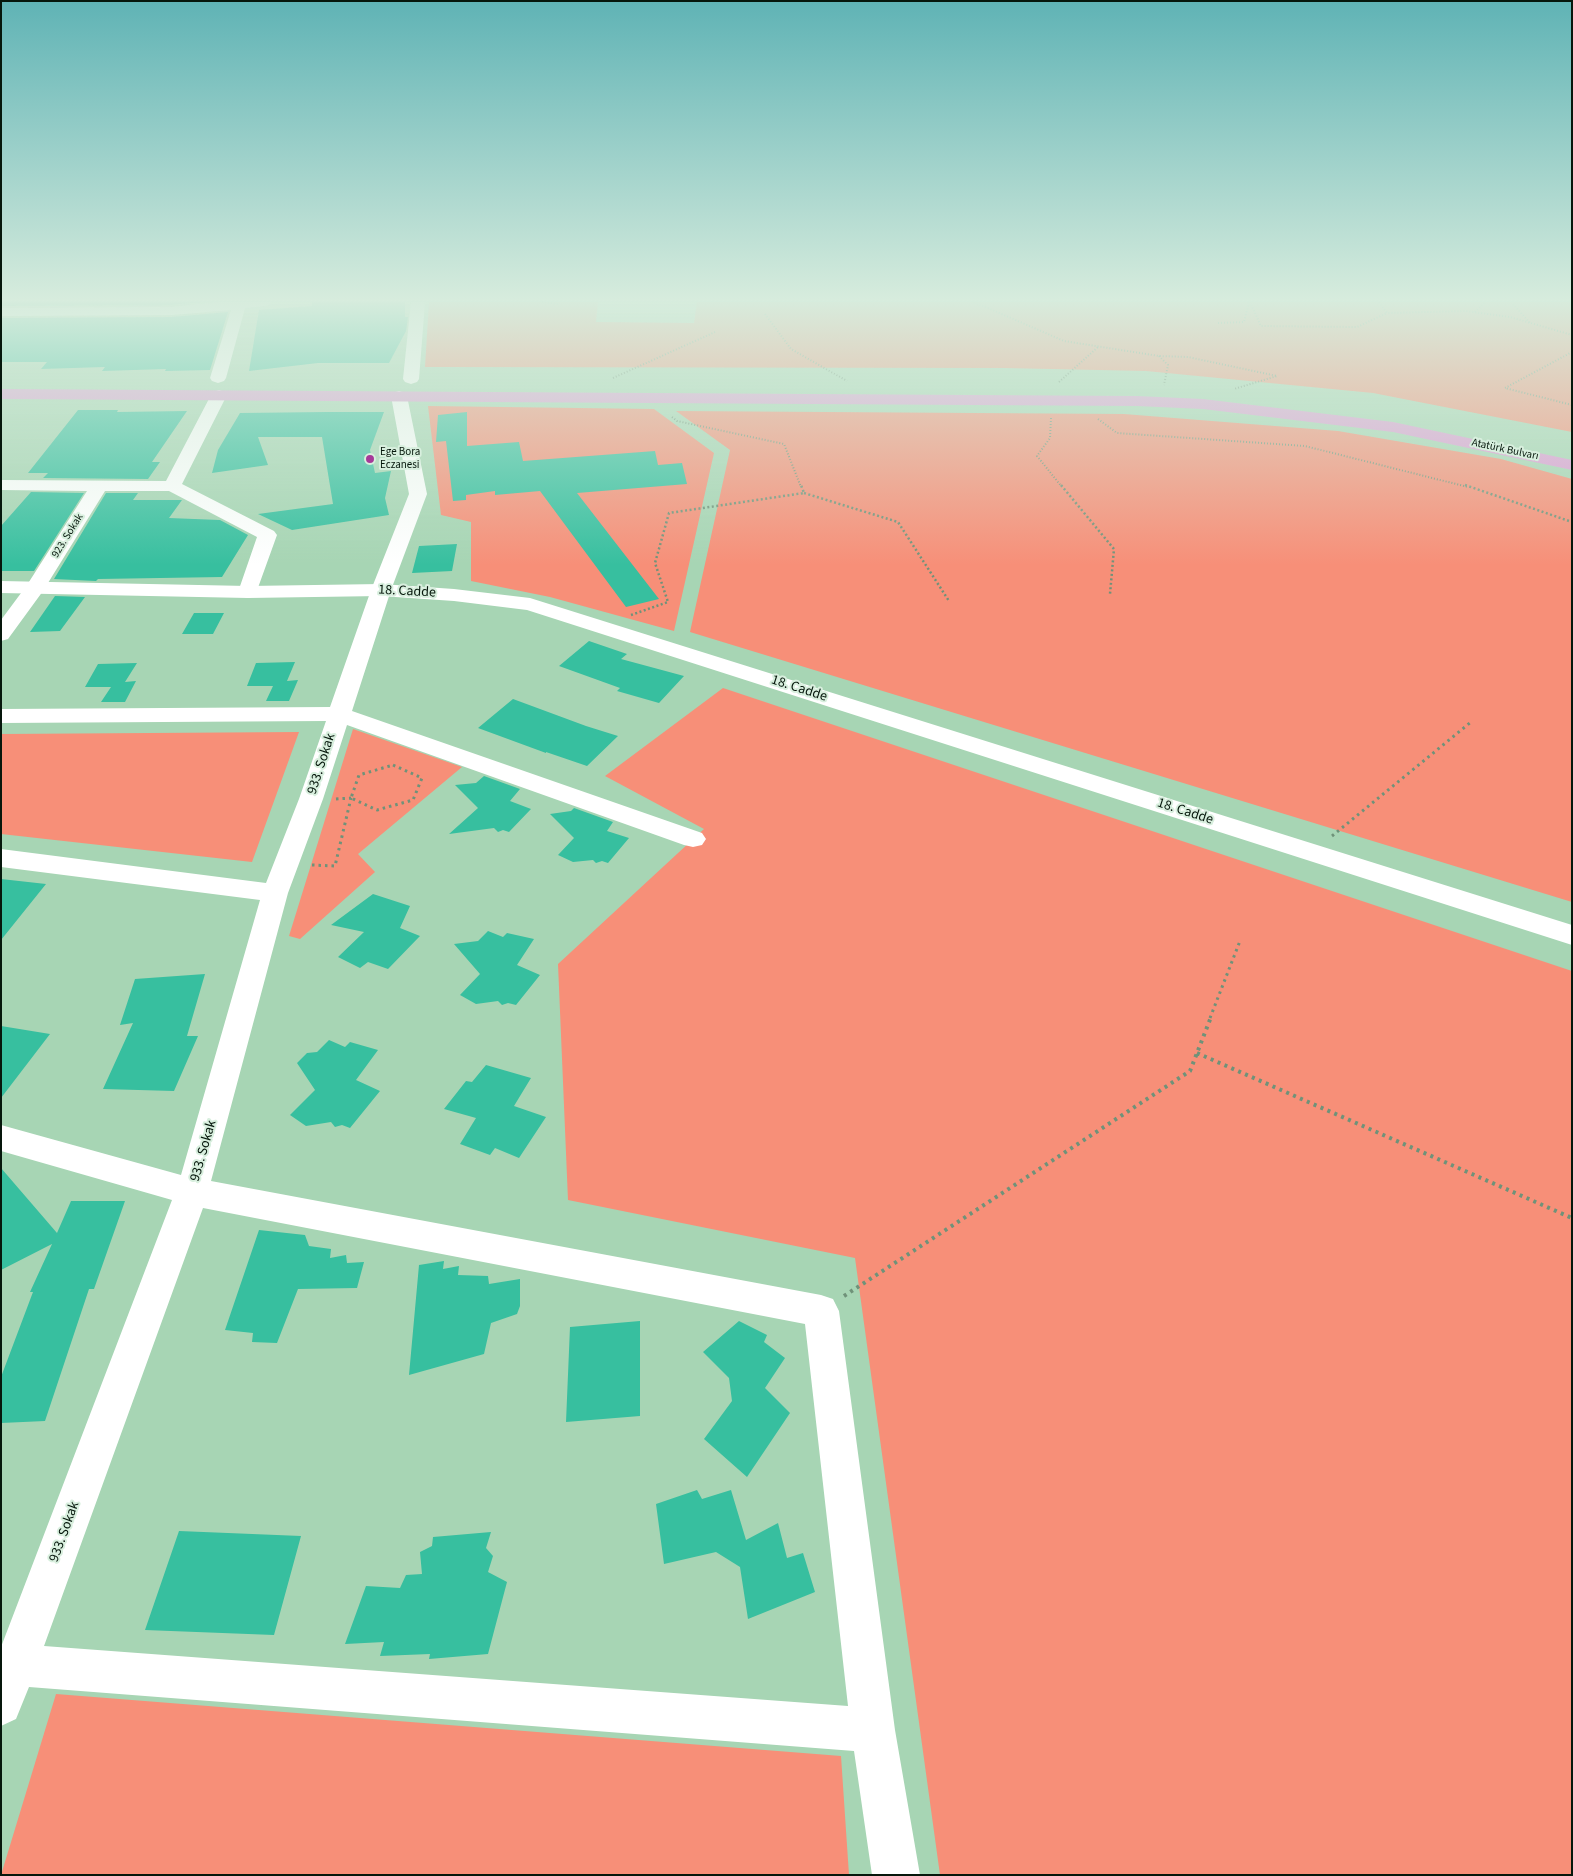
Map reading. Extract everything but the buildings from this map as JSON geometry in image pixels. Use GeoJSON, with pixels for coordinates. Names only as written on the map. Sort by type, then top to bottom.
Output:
{"type":"FeatureCollection","features":[{"type":"Feature","properties":{"kind":"main road","name":"Atatürk Bulvarı"},"geometry":{"type":"LineString","coordinates":[[1,394],[139,390]]}},
{"type":"Feature","properties":{"kind":"main road","name":"Atatürk Bulvarı"},"geometry":{"type":"LineString","coordinates":[[269,390],[399,396],[1073,400],[1203,404],[1393,427],[1572,465]]}},
{"type":"Feature","properties":{"kind":"main road"},"geometry":{"type":"LineString","coordinates":[[1222,390],[1229,390]]}},
{"type":"Feature","properties":{"kind":"street"},"geometry":{"type":"LineString","coordinates":[[172,486],[217,390]]}},
{"type":"Feature","properties":{"kind":"street","name":"933. Sokak"},"geometry":{"type":"LineString","coordinates":[[1,1704],[192,1192],[275,893],[311,800],[338,714],[381,590],[418,494],[399,396]]}},
{"type":"Feature","properties":{"kind":"street"},"geometry":{"type":"LineString","coordinates":[[1,485],[172,486],[267,535],[248,592]]}},
{"type":"Feature","properties":{"kind":"street","name":"923. Sokak"},"geometry":{"type":"LineString","coordinates":[[1,635],[36,587],[100,485]]}},
{"type":"Feature","properties":{"kind":"street","name":"18. Cadde"},"geometry":{"type":"LineString","coordinates":[[1,587],[248,592],[381,590],[454,594],[530,604],[1572,935]]}},
{"type":"Feature","properties":{"kind":"street"},"geometry":{"type":"LineString","coordinates":[[1,716],[338,714],[693,839]]}},
{"type":"Feature","properties":{"kind":"street"},"geometry":{"type":"LineString","coordinates":[[1,858],[275,893]]}},
{"type":"Feature","properties":{"kind":"street"},"geometry":{"type":"LineString","coordinates":[[1,1138],[192,1192],[821,1312],[873,1730],[896,1875]]}},
{"type":"Feature","properties":{"kind":"street"},"geometry":{"type":"LineString","coordinates":[[16,1665],[873,1730]]}},
{"type":"Feature","properties":{"kind":"path"},"geometry":{"type":"LineString","coordinates":[[1512,390],[1572,405]]}},
{"type":"Feature","properties":{"kind":"path"},"geometry":{"type":"LineString","coordinates":[[655,397],[677,421],[784,444],[804,493]]}},
{"type":"Feature","properties":{"kind":"path"},"geometry":{"type":"LineString","coordinates":[[1052,400],[1050,438],[1037,456],[1114,549],[1110,594]]}},
{"type":"Feature","properties":{"kind":"path"},"geometry":{"type":"LineString","coordinates":[[1073,400],[1117,433],[1305,446],[1455,482],[1572,522]]}},
{"type":"Feature","properties":{"kind":"path"},"geometry":{"type":"LineString","coordinates":[[600,627],[668,602],[655,563],[669,513],[804,493],[898,522],[950,600]]}},
{"type":"Feature","properties":{"kind":"path"},"geometry":{"type":"LineString","coordinates":[[1312,853],[1471,722]]}},
{"type":"Feature","properties":{"kind":"path"},"geometry":{"type":"LineString","coordinates":[[287,864],[335,866],[351,798],[359,776],[393,765],[422,778],[414,800],[377,810],[351,798],[311,800]]}},
{"type":"Feature","properties":{"kind":"path"},"geometry":{"type":"LineString","coordinates":[[821,1312],[1190,1071],[1240,941]]}},
{"type":"Feature","properties":{"kind":"path"},"geometry":{"type":"LineString","coordinates":[[1197,1053],[1572,1218]]}},
{"type":"Feature","properties":{"kind":"shaded area"},"geometry":{"type":"Polygon","coordinates":[[[1337,390],[1572,390],[1572,432],[1373,393],[1337,390]]]}},
{"type":"Feature","properties":{"kind":"shaded area"},"geometry":{"type":"Polygon","coordinates":[[[428,406],[654,409],[714,453],[674,631],[550,597],[471,581],[471,522],[441,515],[428,406]]]}},
{"type":"Feature","properties":{"kind":"shaded area"},"geometry":{"type":"Polygon","coordinates":[[[676,411],[1124,414],[1338,431],[1501,459],[1572,479],[1572,902],[690,632],[730,450],[676,411]]]}},
{"type":"Feature","properties":{"kind":"shaded area"},"geometry":{"type":"Polygon","coordinates":[[[723,688],[1572,971],[1572,1875],[940,1875],[855,1258],[568,1200],[558,964],[704,829],[605,776],[723,688]]]}},
{"type":"Feature","properties":{"kind":"shaded area"},"geometry":{"type":"Polygon","coordinates":[[[353,729],[462,767],[358,854],[375,872],[300,939],[289,936],[353,729]]]}},
{"type":"Feature","properties":{"kind":"shaded area"},"geometry":{"type":"Polygon","coordinates":[[[299,732],[252,862],[1,834],[1,734],[299,732]]]}},
{"type":"Feature","properties":{"kind":"shaded area"},"geometry":{"type":"Polygon","coordinates":[[[56,1694],[841,1756],[849,1875],[1,1875],[56,1694]]]}},
{"type":"Feature","properties":{"kind":"place","name":"Ege Bora Eczanesi"},"geometry":{"type":"Point","coordinates":[370,459]}}]}
